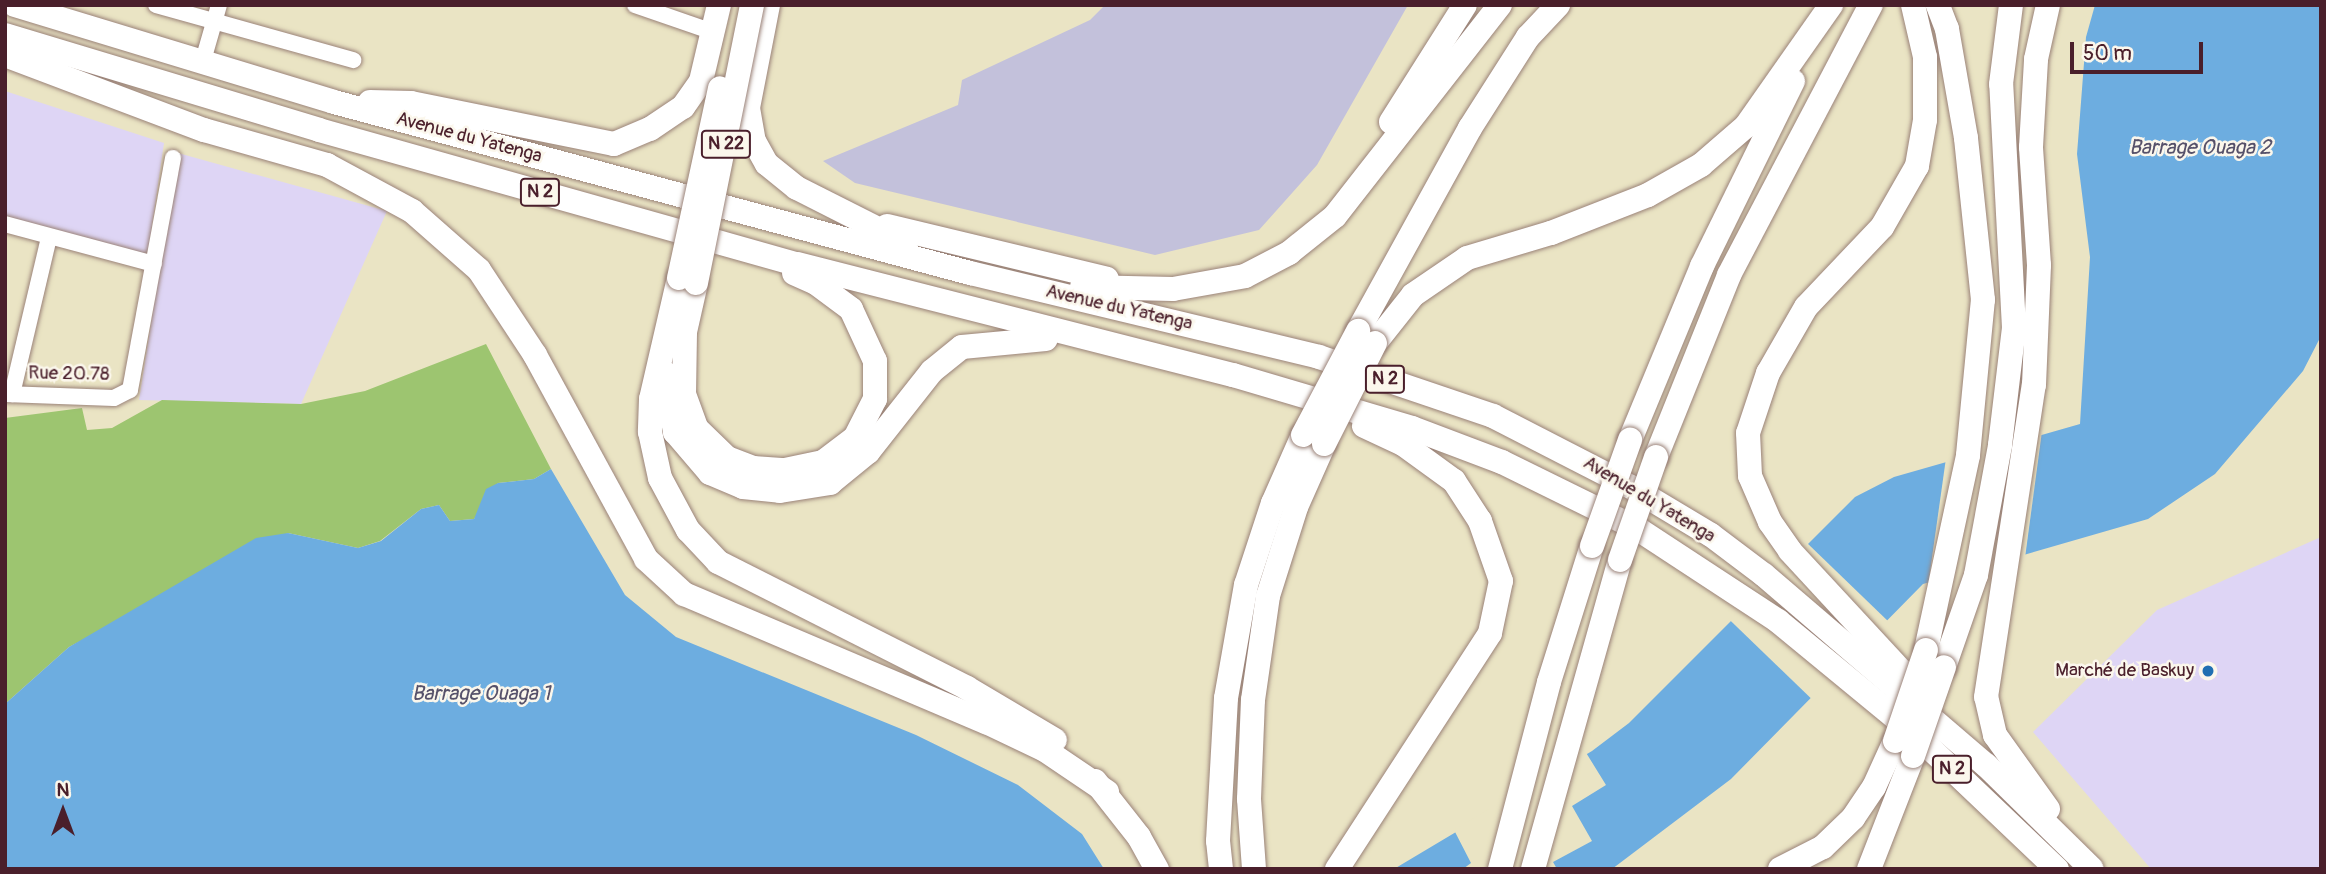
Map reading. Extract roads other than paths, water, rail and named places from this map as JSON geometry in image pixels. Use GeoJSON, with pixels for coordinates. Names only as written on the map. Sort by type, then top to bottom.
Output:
{"type":"FeatureCollection","features":[{"type":"Feature","properties":{"kind":"main road","name":"Avenue du Yatenga"},"geometry":{"type":"LineString","coordinates":[[15,5],[334,102],[970,272],[1319,357],[1493,416],[1631,487],[1711,535],[1764,575],[1858,656],[2057,869]]}},
{"type":"Feature","properties":{"kind":"main road"},"geometry":{"type":"LineString","coordinates":[[334,102],[411,103],[614,144],[650,129],[683,107],[701,81],[719,5]]}},
{"type":"Feature","properties":{"kind":"main road","name":"N 22"},"geometry":{"type":"LineString","coordinates":[[688,280],[737,5]]}},
{"type":"Feature","properties":{"kind":"main road","name":"N 22"},"geometry":{"type":"LineString","coordinates":[[688,280],[752,5]]}},
{"type":"Feature","properties":{"kind":"main road"},"geometry":{"type":"LineString","coordinates":[[768,5],[748,108],[754,141],[767,164],[797,188],[845,215],[970,272],[1095,289],[1173,289],[1245,276],[1289,253],[1335,216],[1500,5]]}},
{"type":"Feature","properties":{"kind":"main road"},"geometry":{"type":"LineString","coordinates":[[1335,216],[1465,5]]}},
{"type":"Feature","properties":{"kind":"main road"},"geometry":{"type":"LineString","coordinates":[[1221,869],[1218,841],[1226,698],[1246,585],[1273,503],[1314,440],[1470,128],[1528,37],[1558,5]]}},
{"type":"Feature","properties":{"kind":"main road"},"geometry":{"type":"LineString","coordinates":[[1367,337],[1413,295],[1467,258],[1550,233],[1647,195],[1702,164],[1746,126],[1831,5]]}},
{"type":"Feature","properties":{"kind":"main road"},"geometry":{"type":"LineString","coordinates":[[1500,869],[1549,682],[1592,545],[1630,440],[1702,265],[1831,5]]}},
{"type":"Feature","properties":{"kind":"main road"},"geometry":{"type":"LineString","coordinates":[[1533,869],[1620,560],[1657,457],[1729,275],[1871,5]]}},
{"type":"Feature","properties":{"kind":"main road"},"geometry":{"type":"LineString","coordinates":[[1858,656],[1770,522],[1750,476],[1748,433],[1768,373],[1806,307],[1882,227],[1917,166],[1925,121],[1924,57],[1913,5]]}},
{"type":"Feature","properties":{"kind":"main road"},"geometry":{"type":"LineString","coordinates":[[1868,869],[1904,749],[1942,585],[1968,455],[1983,300],[1966,138],[1947,29],[1938,5]]}},
{"type":"Feature","properties":{"kind":"main road"},"geometry":{"type":"LineString","coordinates":[[1780,869],[1823,847],[1853,818],[1904,749],[1944,667],[1976,576],[2000,444],[2014,328],[2001,84],[2011,5]]}},
{"type":"Feature","properties":{"kind":"main road"},"geometry":{"type":"LineString","coordinates":[[2048,5],[2036,59],[2031,147],[2039,325],[2028,436],[1986,697],[1995,735],[2087,864]]}},
{"type":"Feature","properties":{"kind":"main road","name":"Avenue du Yatenga"},"geometry":{"type":"LineString","coordinates":[[5,35],[729,245],[1078,339],[1293,393],[1412,428],[1502,462],[1595,505],[1746,599],[1858,656]]}},
{"type":"Feature","properties":{"kind":"main road"},"geometry":{"type":"LineString","coordinates":[[5,55],[204,131],[327,165],[412,211],[479,270],[536,355],[646,559],[684,594],[986,722],[1045,750],[1107,792]]}},
{"type":"Feature","properties":{"kind":"main road"},"geometry":{"type":"LineString","coordinates":[[845,215],[1111,280],[1173,289]]}},
{"type":"Feature","properties":{"kind":"main road"},"geometry":{"type":"LineString","coordinates":[[688,280],[684,394],[697,429],[727,458],[753,468],[785,470],[822,462],[855,438],[875,399],[875,362],[851,309],[816,282],[729,245]]}},
{"type":"Feature","properties":{"kind":"main road"},"geometry":{"type":"LineString","coordinates":[[688,280],[664,341],[651,399],[650,432],[660,478],[688,530],[718,562],[967,688],[1053,738],[1107,792],[1157,869]]}},
{"type":"Feature","properties":{"kind":"main road"},"geometry":{"type":"LineString","coordinates":[[664,341],[666,396],[675,432],[710,473],[743,486],[780,491],[830,483],[867,452],[932,371],[962,346],[1006,340],[1078,339]]}},
{"type":"Feature","properties":{"kind":"main road"},"geometry":{"type":"LineString","coordinates":[[1293,393],[1403,444],[1454,481],[1480,521],[1501,581],[1490,633],[1337,869]]}},
{"type":"Feature","properties":{"kind":"main road"},"geometry":{"type":"LineString","coordinates":[[1254,869],[1249,799],[1253,700],[1268,596],[1314,440]]}},
{"type":"Feature","properties":{"kind":"main road","name":"N 2"},"geometry":{"type":"LineString","coordinates":[[1858,656],[1986,765],[2087,864]]}},
{"type":"Feature","properties":{"kind":"street"},"geometry":{"type":"LineString","coordinates":[[156,5],[216,13],[353,60]]}},
{"type":"Feature","properties":{"kind":"street"},"geometry":{"type":"LineString","coordinates":[[635,5],[713,32]]}},
{"type":"Feature","properties":{"kind":"street"},"geometry":{"type":"LineString","coordinates":[[202,64],[216,13]]}},
{"type":"Feature","properties":{"kind":"street"},"geometry":{"type":"LineString","coordinates":[[5,224],[154,264],[173,158]]}},
{"type":"Feature","properties":{"kind":"street"},"geometry":{"type":"LineString","coordinates":[[9,394],[49,237]]}},
{"type":"Feature","properties":{"kind":"street","name":"Rue 20.78"},"geometry":{"type":"LineString","coordinates":[[9,394],[114,398],[130,390],[154,264]]}},
{"type":"Feature","properties":{"kind":"water","name":"Barrage Ouaga 2"},"geometry":{"type":"Polygon","coordinates":[[[2095,5],[2321,5],[2321,336],[2303,371],[2215,474],[2148,519],[1923,584],[1731,779],[1612,869],[1394,869],[1592,751],[1629,723],[1855,497],[1894,477],[2080,424],[2090,257],[2077,154],[2086,37],[2095,5]]]}},
{"type":"Feature","properties":{"kind":"water","name":"Barrage Ouaga 1"},"geometry":{"type":"Polygon","coordinates":[[[551,469],[625,595],[676,637],[916,735],[1018,785],[1082,834],[1104,869],[5,869],[5,704],[69,647],[256,538],[288,533],[358,548],[381,541],[421,509],[439,505],[450,521],[474,519],[486,489],[498,483],[534,479],[551,469]]]}},
{"type":"Feature","properties":{"kind":"place","name":"Marché de Baskuy"},"geometry":{"type":"Point","coordinates":[2208,671]}}]}
